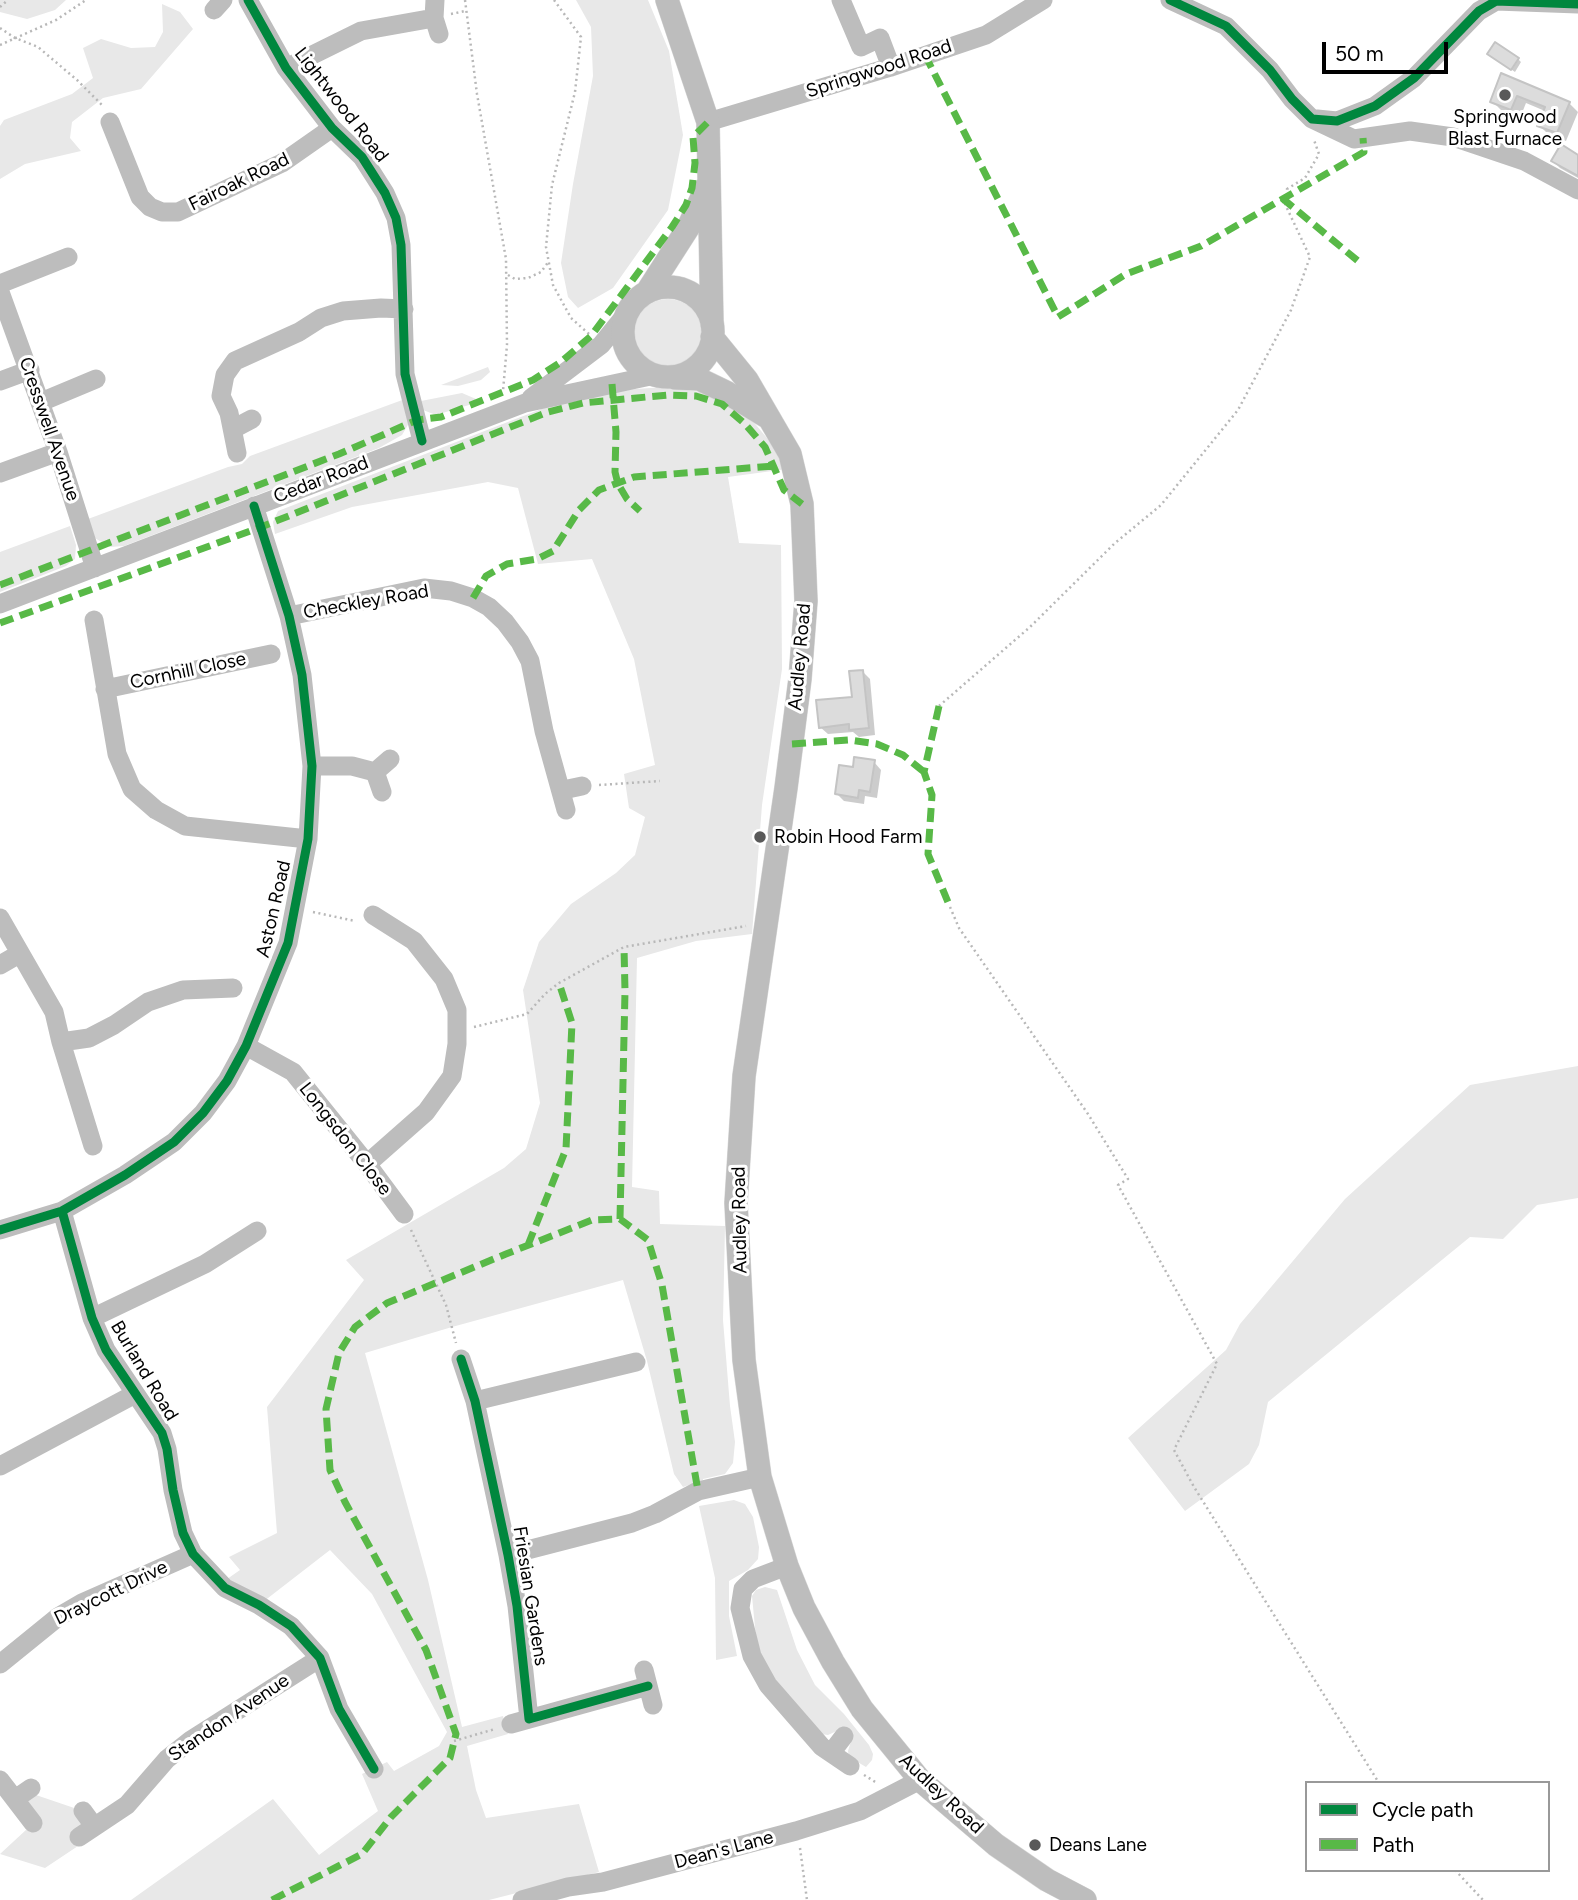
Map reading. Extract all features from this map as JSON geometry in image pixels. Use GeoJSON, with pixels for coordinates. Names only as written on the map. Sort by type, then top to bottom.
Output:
{"type":"FeatureCollection","features":[{"type":"Feature","properties":{"kind":"main road"},"geometry":{"type":"LineString","coordinates":[[667,0],[708,122],[710,177],[712,330],[708,353],[697,366],[683,374],[660,376],[641,369],[628,354],[623,338],[627,313],[633,303],[647,292],[688,228],[710,177]]}},
{"type":"Feature","properties":{"kind":"main road"},"geometry":{"type":"LineString","coordinates":[[647,292],[665,287],[677,288],[691,294],[705,307],[712,330]]}},
{"type":"Feature","properties":{"kind":"main road","name":"Audley Road"},"geometry":{"type":"LineString","coordinates":[[712,330],[747,380],[790,454],[802,504],[806,601],[800,679],[768,922],[744,1076],[736,1203],[744,1360],[760,1477],[787,1566],[804,1608],[832,1662],[862,1709],[920,1780],[996,1845],[1047,1880],[1085,1900]]}},
{"type":"Feature","properties":{"kind":"main road","name":"Audley Road"},"geometry":{"type":"LineString","coordinates":[[660,376],[699,379],[726,392],[772,421]]}},
{"type":"Feature","properties":{"kind":"street","name":"Lightwood Road"},"geometry":{"type":"LineString","coordinates":[[248,0],[286,68],[332,128],[362,157],[385,193],[396,218],[401,245],[405,374],[422,441]]}},
{"type":"Feature","properties":{"kind":"street"},"geometry":{"type":"LineString","coordinates":[[841,0],[861,47],[880,38],[891,67]]}},
{"type":"Feature","properties":{"kind":"street","name":"Springwood Road"},"geometry":{"type":"LineString","coordinates":[[708,122],[891,67],[986,35],[1043,0]]}},
{"type":"Feature","properties":{"kind":"street"},"geometry":{"type":"LineString","coordinates":[[1170,0],[1226,26],[1270,70],[1292,99],[1312,119],[1354,139],[1410,131],[1453,137],[1524,161],[1578,190]]}},
{"type":"Feature","properties":{"kind":"street"},"geometry":{"type":"LineString","coordinates":[[1312,119],[1337,121],[1375,106],[1414,78],[1479,11],[1496,1],[1578,4]]}},
{"type":"Feature","properties":{"kind":"street"},"geometry":{"type":"LineString","coordinates":[[286,68],[361,31],[436,17]]}},
{"type":"Feature","properties":{"kind":"street","name":"Fairoak Road"},"geometry":{"type":"LineString","coordinates":[[110,122],[140,197],[150,207],[163,212],[178,212],[282,163],[332,128]]}},
{"type":"Feature","properties":{"kind":"street"},"geometry":{"type":"LineString","coordinates":[[0,284],[68,257]]}},
{"type":"Feature","properties":{"kind":"street","name":"Cresswell Avenue"},"geometry":{"type":"LineString","coordinates":[[0,292],[30,370],[95,568]]}},
{"type":"Feature","properties":{"kind":"street"},"geometry":{"type":"LineString","coordinates":[[237,453],[233,429],[221,396],[225,375],[235,361],[299,332],[321,318],[343,311],[404,309]]}},
{"type":"Feature","properties":{"kind":"street"},"geometry":{"type":"LineString","coordinates":[[525,403],[601,345],[627,313]]}},
{"type":"Feature","properties":{"kind":"street"},"geometry":{"type":"LineString","coordinates":[[0,381],[30,370]]}},
{"type":"Feature","properties":{"kind":"street"},"geometry":{"type":"LineString","coordinates":[[525,403],[660,376]]}},
{"type":"Feature","properties":{"kind":"street"},"geometry":{"type":"LineString","coordinates":[[41,402],[96,379]]}},
{"type":"Feature","properties":{"kind":"street","name":"Cedar Road"},"geometry":{"type":"LineString","coordinates":[[0,604],[525,403]]}},
{"type":"Feature","properties":{"kind":"street"},"geometry":{"type":"LineString","coordinates":[[233,429],[252,419]]}},
{"type":"Feature","properties":{"kind":"street"},"geometry":{"type":"LineString","coordinates":[[0,473],[58,452]]}},
{"type":"Feature","properties":{"kind":"street","name":"Aston Road"},"geometry":{"type":"LineString","coordinates":[[0,1230],[62,1211],[125,1175],[174,1142],[227,1082],[246,1046],[288,943],[308,839],[312,766],[302,674],[289,616],[254,506]]}},
{"type":"Feature","properties":{"kind":"street","name":"Checkley Road"},"geometry":{"type":"LineString","coordinates":[[289,616],[424,587],[451,591],[489,607],[520,642],[530,662],[544,731],[563,790],[566,810]]}},
{"type":"Feature","properties":{"kind":"street"},"geometry":{"type":"LineString","coordinates":[[94,621],[117,754],[132,789],[156,810],[184,826],[308,839]]}},
{"type":"Feature","properties":{"kind":"street","name":"Cornhill Close"},"geometry":{"type":"LineString","coordinates":[[106,689],[271,654]]}},
{"type":"Feature","properties":{"kind":"street"},"geometry":{"type":"LineString","coordinates":[[374,772],[390,759]]}},
{"type":"Feature","properties":{"kind":"street"},"geometry":{"type":"LineString","coordinates":[[312,766],[352,766],[374,772]]}},
{"type":"Feature","properties":{"kind":"street"},"geometry":{"type":"LineString","coordinates":[[374,772],[382,792]]}},
{"type":"Feature","properties":{"kind":"street"},"geometry":{"type":"LineString","coordinates":[[563,790],[582,786]]}},
{"type":"Feature","properties":{"kind":"street"},"geometry":{"type":"LineString","coordinates":[[367,1164],[426,1112],[452,1076],[457,1031],[457,1010],[444,979],[414,941],[373,915]]}},
{"type":"Feature","properties":{"kind":"street"},"geometry":{"type":"LineString","coordinates":[[0,918],[54,1012],[93,1146]]}},
{"type":"Feature","properties":{"kind":"street"},"geometry":{"type":"LineString","coordinates":[[0,965],[19,954]]}},
{"type":"Feature","properties":{"kind":"street"},"geometry":{"type":"LineString","coordinates":[[61,1042],[89,1038],[148,1002],[183,990],[233,988]]}},
{"type":"Feature","properties":{"kind":"street","name":"Longsdon Close"},"geometry":{"type":"LineString","coordinates":[[246,1046],[293,1072],[404,1214]]}},
{"type":"Feature","properties":{"kind":"street","name":"Burland Road"},"geometry":{"type":"LineString","coordinates":[[62,1211],[92,1318],[106,1350],[162,1433],[183,1533],[193,1554],[223,1575],[225,1588],[259,1605],[291,1626],[320,1658],[339,1709],[374,1769]]}},
{"type":"Feature","properties":{"kind":"street","name":"Burland Road"},"geometry":{"type":"LineString","coordinates":[[92,1318],[205,1264],[257,1231]]}},
{"type":"Feature","properties":{"kind":"street","name":"Friesian Gardens"},"geometry":{"type":"LineString","coordinates":[[461,1359],[475,1401],[517,1606],[520,1721]]}},
{"type":"Feature","properties":{"kind":"street"},"geometry":{"type":"LineString","coordinates":[[475,1401],[636,1362]]}},
{"type":"Feature","properties":{"kind":"street"},"geometry":{"type":"LineString","coordinates":[[0,1466],[135,1394]]}},
{"type":"Feature","properties":{"kind":"street","name":"Friesian Gardens"},"geometry":{"type":"LineString","coordinates":[[508,1555],[632,1523],[698,1491],[760,1477]]}},
{"type":"Feature","properties":{"kind":"street","name":"Draycott Drive"},"geometry":{"type":"LineString","coordinates":[[0,1664],[58,1617],[193,1554]]}},
{"type":"Feature","properties":{"kind":"street"},"geometry":{"type":"LineString","coordinates":[[787,1566],[753,1579],[743,1589],[740,1608],[752,1656],[768,1685],[822,1747],[850,1766]]}},
{"type":"Feature","properties":{"kind":"street","name":"Standon Avenue"},"geometry":{"type":"LineString","coordinates":[[85,1825],[127,1805],[167,1759],[191,1740],[320,1658]]}},
{"type":"Feature","properties":{"kind":"street"},"geometry":{"type":"LineString","coordinates":[[520,1721],[648,1687]]}},
{"type":"Feature","properties":{"kind":"street"},"geometry":{"type":"LineString","coordinates":[[831,1753],[844,1736]]}},
{"type":"Feature","properties":{"kind":"street"},"geometry":{"type":"LineString","coordinates":[[0,1780],[23,1793],[33,1823]]}},
{"type":"Feature","properties":{"kind":"street","name":"Dean's Lane"},"geometry":{"type":"LineString","coordinates":[[522,1900],[568,1887],[603,1882],[796,1831],[860,1811],[920,1780]]}},
{"type":"Feature","properties":{"kind":"path"},"geometry":{"type":"LineString","coordinates":[[0,7],[8,0]]}},
{"type":"Feature","properties":{"kind":"path"},"geometry":{"type":"LineString","coordinates":[[0,45],[57,20],[86,0]]}},
{"type":"Feature","properties":{"kind":"path"},"geometry":{"type":"LineString","coordinates":[[466,0],[477,94],[506,259],[508,345],[501,412]]}},
{"type":"Feature","properties":{"kind":"path"},"geometry":{"type":"LineString","coordinates":[[554,0],[581,37],[575,92],[552,185],[546,247],[553,285],[571,318],[601,345]]}},
{"type":"Feature","properties":{"kind":"path"},"geometry":{"type":"LineString","coordinates":[[0,28],[15,38],[38,47],[77,80],[103,106],[110,122]]}},
{"type":"Feature","properties":{"kind":"path"},"geometry":{"type":"LineString","coordinates":[[1290,194],[1287,189],[1305,178],[1319,154],[1312,135],[1312,119]]}},
{"type":"Feature","properties":{"kind":"path"},"geometry":{"type":"LineString","coordinates":[[939,706],[1030,627],[1115,543],[1161,505],[1238,411],[1291,310],[1310,257],[1285,204],[1286,201]]}},
{"type":"Feature","properties":{"kind":"path"},"geometry":{"type":"LineString","coordinates":[[506,274],[515,279],[528,278],[541,272],[549,261]]}},
{"type":"Feature","properties":{"kind":"path"},"geometry":{"type":"LineString","coordinates":[[582,786],[660,781]]}},
{"type":"Feature","properties":{"kind":"path"},"geometry":{"type":"LineString","coordinates":[[950,907],[959,928],[1088,1114],[1128,1179],[1118,1185],[1217,1364],[1174,1450],[1377,1781]]}},
{"type":"Feature","properties":{"kind":"path"},"geometry":{"type":"LineString","coordinates":[[296,908],[363,922],[373,915]]}},
{"type":"Feature","properties":{"kind":"path"},"geometry":{"type":"LineString","coordinates":[[457,1031],[527,1014],[545,993],[624,947],[768,922]]}},
{"type":"Feature","properties":{"kind":"path"},"geometry":{"type":"LineString","coordinates":[[404,1214],[446,1305],[461,1359]]}},
{"type":"Feature","properties":{"kind":"path"},"geometry":{"type":"LineString","coordinates":[[454,1741],[520,1721]]}},
{"type":"Feature","properties":{"kind":"path"},"geometry":{"type":"LineString","coordinates":[[850,1766],[892,1793]]}},
{"type":"Feature","properties":{"kind":"path"},"geometry":{"type":"LineString","coordinates":[[796,1831],[805,1871],[807,1900]]}},
{"type":"Feature","properties":{"kind":"path"},"geometry":{"type":"LineString","coordinates":[[1457,1872],[1483,1900]]}},
{"type":"Feature","properties":{"kind":"shaded area"},"geometry":{"type":"Polygon","coordinates":[[[0,0],[66,0],[55,10],[27,19],[0,12],[0,0]]]}},
{"type":"Feature","properties":{"kind":"shaded area"},"geometry":{"type":"Polygon","coordinates":[[[576,0],[648,0],[669,51],[683,135],[668,210],[613,288],[578,308],[568,297],[561,263],[593,76],[591,27],[576,0]]]}},
{"type":"Feature","properties":{"kind":"shaded area"},"geometry":{"type":"Polygon","coordinates":[[[162,4],[180,12],[193,29],[141,89],[103,98],[72,122],[70,138],[81,151],[25,164],[0,179],[0,126],[4,120],[72,94],[93,78],[83,48],[101,39],[131,48],[155,47],[163,32],[162,4]]]}},
{"type":"Feature","properties":{"kind":"shaded area"},"geometry":{"type":"Polygon","coordinates":[[[668,299],[681,302],[692,309],[699,320],[702,333],[699,346],[692,357],[681,364],[668,367],[655,364],[644,357],[637,346],[634,333],[637,320],[644,309],[655,302],[668,299]]]}},
{"type":"Feature","properties":{"kind":"shaded area"},"geometry":{"type":"Polygon","coordinates":[[[488,367],[490,372],[481,380],[458,386],[441,385],[488,367]]]}},
{"type":"Feature","properties":{"kind":"shaded area"},"geometry":{"type":"Polygon","coordinates":[[[667,387],[707,393],[752,420],[776,449],[787,469],[728,477],[739,543],[781,545],[782,669],[762,805],[752,934],[696,941],[637,958],[632,1187],[659,1191],[660,1224],[725,1226],[723,1320],[735,1442],[733,1463],[725,1474],[683,1487],[674,1474],[647,1361],[623,1280],[365,1353],[428,1580],[462,1727],[503,1716],[508,1734],[467,1746],[476,1790],[486,1818],[579,1804],[599,1872],[489,1900],[131,1900],[273,1799],[319,1855],[378,1811],[362,1774],[387,1762],[394,1771],[439,1746],[447,1732],[372,1594],[330,1550],[259,1605],[220,1584],[240,1570],[229,1557],[277,1533],[267,1407],[364,1280],[346,1260],[504,1168],[526,1149],[540,1103],[523,990],[539,942],[571,904],[616,873],[635,855],[645,817],[629,808],[624,774],[655,765],[634,659],[592,559],[538,564],[518,488],[488,482],[352,507],[275,534],[273,522],[278,511],[544,408],[619,390],[667,387]]]}},
{"type":"Feature","properties":{"kind":"shaded area"},"geometry":{"type":"Polygon","coordinates":[[[462,393],[476,399],[469,405],[436,415],[423,410],[421,401],[462,393]]]}},
{"type":"Feature","properties":{"kind":"shaded area"},"geometry":{"type":"Polygon","coordinates":[[[405,399],[409,423],[402,435],[379,448],[124,546],[110,547],[93,537],[88,519],[242,464],[250,456],[405,399]]]}},
{"type":"Feature","properties":{"kind":"shaded area"},"geometry":{"type":"Polygon","coordinates":[[[70,526],[76,545],[75,559],[66,566],[0,592],[0,552],[70,526]]]}},
{"type":"Feature","properties":{"kind":"shaded area"},"geometry":{"type":"Polygon","coordinates":[[[1578,1066],[1578,1198],[1537,1205],[1503,1239],[1470,1237],[1268,1402],[1259,1445],[1249,1464],[1185,1511],[1128,1438],[1226,1350],[1240,1324],[1345,1199],[1470,1085],[1578,1066]]]}},
{"type":"Feature","properties":{"kind":"shaded area"},"geometry":{"type":"Polygon","coordinates":[[[734,1500],[745,1504],[753,1517],[759,1547],[758,1559],[748,1570],[729,1581],[729,1616],[737,1656],[716,1660],[715,1578],[699,1506],[734,1500]]]}},
{"type":"Feature","properties":{"kind":"shaded area"},"geometry":{"type":"Polygon","coordinates":[[[765,1587],[777,1590],[797,1650],[815,1685],[844,1714],[869,1745],[873,1754],[866,1767],[849,1757],[851,1741],[841,1729],[828,1735],[821,1734],[765,1667],[756,1638],[752,1596],[756,1590],[765,1587]]]}},
{"type":"Feature","properties":{"kind":"shaded area"},"geometry":{"type":"Polygon","coordinates":[[[36,1795],[83,1811],[87,1840],[45,1868],[0,1854],[40,1817],[26,1800],[36,1795]]]}},
{"type":"Feature","properties":{"kind":"building"},"geometry":{"type":"Polygon","coordinates":[[[1495,42],[1519,58],[1511,70],[1487,54],[1495,42]]]}},
{"type":"Feature","properties":{"kind":"building"},"geometry":{"type":"Polygon","coordinates":[[[1501,73],[1570,102],[1557,133],[1537,126],[1545,107],[1517,96],[1511,110],[1490,102],[1501,73]]]}},
{"type":"Feature","properties":{"kind":"building"},"geometry":{"type":"Polygon","coordinates":[[[1561,144],[1578,155],[1578,176],[1551,161],[1561,144]]]}},
{"type":"Feature","properties":{"kind":"building"},"geometry":{"type":"Polygon","coordinates":[[[863,670],[869,728],[849,730],[849,724],[819,728],[816,700],[852,697],[849,671],[863,670]]]}},
{"type":"Feature","properties":{"kind":"building"},"geometry":{"type":"Polygon","coordinates":[[[854,757],[875,760],[870,792],[859,790],[858,798],[835,794],[839,765],[853,767],[854,757]]]}},
{"type":"Feature","properties":{"kind":"marked path"},"geometry":{"type":"LineString","coordinates":[[925,55],[1058,317],[1126,274],[1201,246],[1364,152],[1363,138]]}},
{"type":"Feature","properties":{"kind":"marked path"},"geometry":{"type":"LineString","coordinates":[[0,585],[339,454],[417,420],[441,417],[533,380],[561,362],[591,336],[686,205],[692,188],[695,163],[693,137],[708,122]]}},
{"type":"Feature","properties":{"kind":"marked path"},"geometry":{"type":"LineString","coordinates":[[1282,198],[1358,261]]}},
{"type":"Feature","properties":{"kind":"marked path"},"geometry":{"type":"LineString","coordinates":[[612,384],[616,432],[615,472],[618,484],[627,499],[640,511]]}},
{"type":"Feature","properties":{"kind":"marked path"},"geometry":{"type":"LineString","coordinates":[[0,623],[261,527],[548,412],[583,403],[668,395],[696,396],[722,404],[745,424],[765,447],[784,490],[802,504]]}},
{"type":"Feature","properties":{"kind":"marked path"},"geometry":{"type":"LineString","coordinates":[[473,598],[486,576],[507,564],[537,559],[553,551],[579,510],[599,490],[634,477],[774,466]]}},
{"type":"Feature","properties":{"kind":"marked path"},"geometry":{"type":"LineString","coordinates":[[939,706],[924,772],[932,795],[928,854],[950,907]]}},
{"type":"Feature","properties":{"kind":"marked path"},"geometry":{"type":"LineString","coordinates":[[792,744],[849,740],[877,744],[903,755],[924,772]]}},
{"type":"Feature","properties":{"kind":"marked path"},"geometry":{"type":"LineString","coordinates":[[620,1219],[624,947]]}},
{"type":"Feature","properties":{"kind":"marked path"},"geometry":{"type":"LineString","coordinates":[[528,1245],[566,1149],[572,1023],[559,983]]}},
{"type":"Feature","properties":{"kind":"marked path"},"geometry":{"type":"LineString","coordinates":[[272,1900],[362,1854],[391,1817],[450,1758],[456,1734],[426,1650],[330,1470],[326,1409],[339,1353],[355,1327],[387,1303],[506,1254],[592,1220],[620,1219],[648,1240],[662,1285],[698,1491]]}},
{"type":"Feature","properties":{"kind":"cycle path"},"geometry":{"type":"LineString","coordinates":[[248,0],[286,68],[332,128],[362,157],[385,193],[396,218],[401,245],[405,374],[422,441]]}},
{"type":"Feature","properties":{"kind":"cycle path"},"geometry":{"type":"LineString","coordinates":[[1170,0],[1226,26],[1270,70],[1292,99],[1312,119],[1337,121],[1375,106],[1414,78],[1479,11],[1496,1],[1578,4]]}},
{"type":"Feature","properties":{"kind":"cycle path"},"geometry":{"type":"LineString","coordinates":[[0,1230],[62,1211],[125,1175],[174,1142],[203,1113],[227,1081],[246,1046],[288,943],[308,839],[312,766],[302,675],[289,616],[254,506]]}},
{"type":"Feature","properties":{"kind":"cycle path"},"geometry":{"type":"LineString","coordinates":[[62,1211],[92,1318],[106,1350],[162,1433],[183,1533],[193,1554],[225,1588],[259,1605],[291,1626],[320,1658],[339,1709],[374,1769]]}},
{"type":"Feature","properties":{"kind":"cycle path"},"geometry":{"type":"LineString","coordinates":[[461,1359],[475,1401],[508,1555],[517,1606],[529,1719],[648,1686]]}},
{"type":"Feature","properties":{"kind":"place","name":"Springwood Blast Furnace"},"geometry":{"type":"Point","coordinates":[1505,95]}},
{"type":"Feature","properties":{"kind":"place","name":"Robin Hood Farm"},"geometry":{"type":"Point","coordinates":[760,837]}},
{"type":"Feature","properties":{"kind":"place","name":"Deans Lane"},"geometry":{"type":"Point","coordinates":[1035,1845]}}]}
